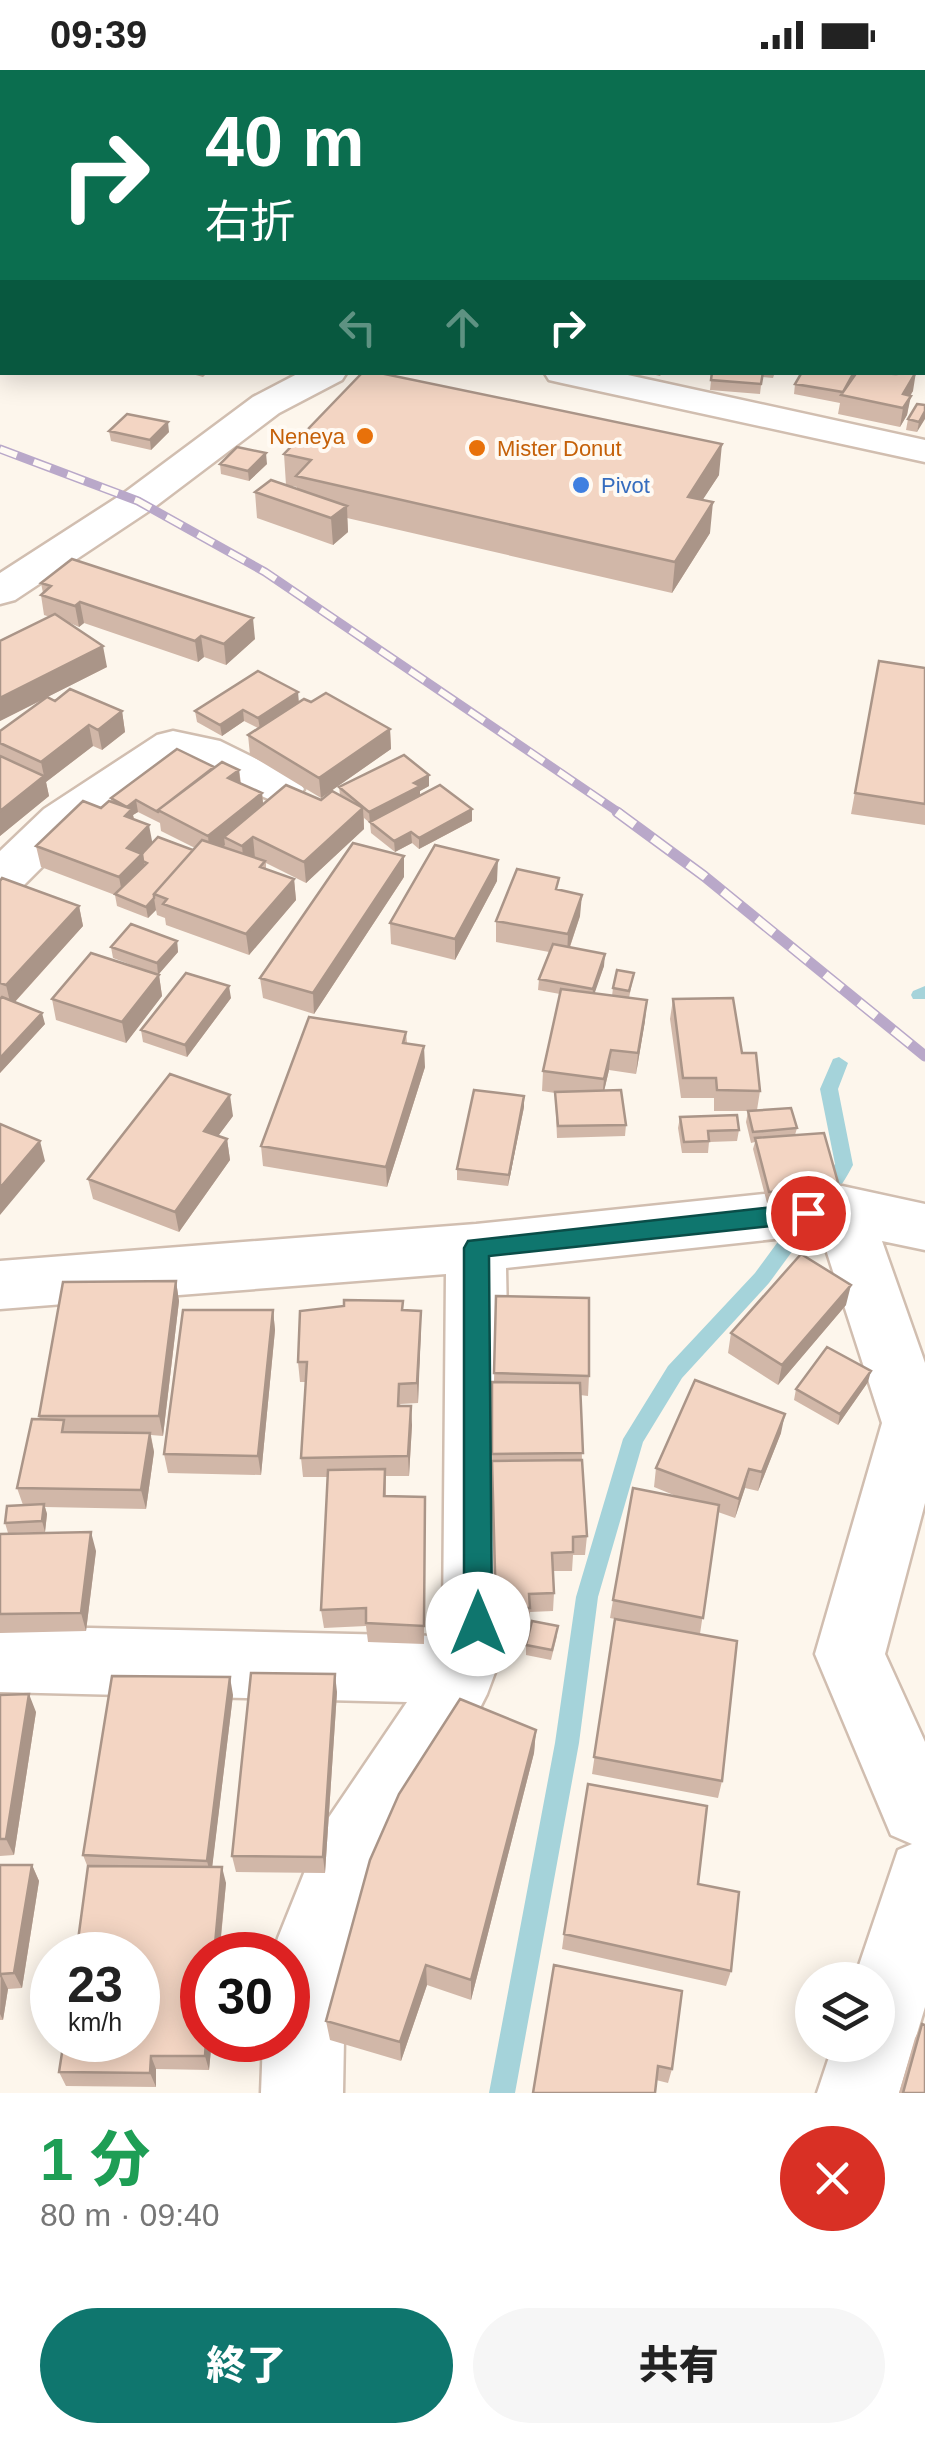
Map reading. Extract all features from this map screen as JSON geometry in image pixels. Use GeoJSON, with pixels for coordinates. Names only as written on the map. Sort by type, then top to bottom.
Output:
{"type":"FeatureCollection","features":[{"type":"Feature","properties":{"kind":"street"},"geometry":{"type":"LineString","coordinates":[[0,591],[138,502],[266,405],[324,375]]}},
{"type":"Feature","properties":{"kind":"street"},"geometry":{"type":"LineString","coordinates":[[576,375],[925,451]]}},
{"type":"Feature","properties":{"kind":"street"},"geometry":{"type":"LineString","coordinates":[[0,880],[60,820],[173,745],[204,751],[280,789]]}},
{"type":"Feature","properties":{"kind":"street"},"geometry":{"type":"LineString","coordinates":[[842,1209],[914,1424],[850,1654],[917,1809],[925,1812]]}},
{"type":"Feature","properties":{"kind":"street"},"geometry":{"type":"LineString","coordinates":[[0,1284],[476,1248],[842,1209],[925,1227]]}},
{"type":"Feature","properties":{"kind":"street"},"geometry":{"type":"LineString","coordinates":[[302,2093],[305,1985],[323,1921],[350,1853],[420,1750],[462,1670],[478,1624],[476,1248]]}},
{"type":"Feature","properties":{"kind":"street"},"geometry":{"type":"LineString","coordinates":[[0,1659],[462,1670]]}},
{"type":"Feature","properties":{"kind":"street"},"geometry":{"type":"LineString","coordinates":[[895,1975],[925,1877]]}},
{"type":"Feature","properties":{"kind":"street"},"geometry":{"type":"LineString","coordinates":[[858,2093],[868,2062]]}},
{"type":"Feature","properties":{"kind":"building"},"geometry":{"type":"Polygon","coordinates":[[[360,375],[389,375],[722,444],[688,497],[713,502],[675,562],[296,476],[311,460],[284,454],[360,375]]]}},
{"type":"Feature","properties":{"kind":"building"},"geometry":{"type":"Polygon","coordinates":[[[712,375],[762,375],[761,384],[711,380],[712,375]]]}},
{"type":"Feature","properties":{"kind":"building"},"geometry":{"type":"Polygon","coordinates":[[[800,375],[852,375],[843,392],[795,384],[800,375]]]}},
{"type":"Feature","properties":{"kind":"building"},"geometry":{"type":"Polygon","coordinates":[[[855,375],[914,375],[903,394],[911,396],[903,408],[841,395],[855,375]]]}},
{"type":"Feature","properties":{"kind":"building"},"geometry":{"type":"Polygon","coordinates":[[[917,404],[925,405],[919,422],[908,419],[917,404]]]}},
{"type":"Feature","properties":{"kind":"building"},"geometry":{"type":"Polygon","coordinates":[[[127,414],[168,422],[150,440],[109,431],[127,414]]]}},
{"type":"Feature","properties":{"kind":"building"},"geometry":{"type":"Polygon","coordinates":[[[237,447],[266,453],[248,471],[220,464],[237,447]]]}},
{"type":"Feature","properties":{"kind":"building"},"geometry":{"type":"Polygon","coordinates":[[[271,480],[347,506],[331,518],[255,492],[271,480]]]}},
{"type":"Feature","properties":{"kind":"building"},"geometry":{"type":"Polygon","coordinates":[[[72,559],[253,618],[224,644],[201,636],[195,641],[80,602],[75,606],[41,595],[51,586],[41,583],[72,559]]]}},
{"type":"Feature","properties":{"kind":"building"},"geometry":{"type":"Polygon","coordinates":[[[55,614],[103,646],[0,698],[0,641],[55,614]]]}},
{"type":"Feature","properties":{"kind":"building"},"geometry":{"type":"Polygon","coordinates":[[[879,661],[925,668],[925,804],[855,793],[879,661]]]}},
{"type":"Feature","properties":{"kind":"building"},"geometry":{"type":"Polygon","coordinates":[[[258,671],[298,692],[258,718],[243,710],[220,725],[195,711],[258,671]]]}},
{"type":"Feature","properties":{"kind":"building"},"geometry":{"type":"Polygon","coordinates":[[[70,689],[122,711],[98,730],[89,725],[41,762],[0,743],[0,731],[47,697],[55,701],[70,689]]]}},
{"type":"Feature","properties":{"kind":"building"},"geometry":{"type":"Polygon","coordinates":[[[326,693],[390,729],[319,778],[248,735],[304,699],[311,702],[326,693]]]}},
{"type":"Feature","properties":{"kind":"building"},"geometry":{"type":"Polygon","coordinates":[[[177,749],[214,767],[158,812],[136,800],[127,807],[111,798],[177,749]]]}},
{"type":"Feature","properties":{"kind":"building"},"geometry":{"type":"Polygon","coordinates":[[[404,755],[429,775],[414,783],[420,786],[369,812],[339,787],[404,755]]]}},
{"type":"Feature","properties":{"kind":"building"},"geometry":{"type":"Polygon","coordinates":[[[0,756],[44,776],[0,811],[0,756]]]}},
{"type":"Feature","properties":{"kind":"building"},"geometry":{"type":"Polygon","coordinates":[[[222,762],[239,770],[228,778],[262,793],[208,836],[158,810],[222,762]]]}},
{"type":"Feature","properties":{"kind":"building"},"geometry":{"type":"Polygon","coordinates":[[[286,785],[321,800],[332,791],[363,808],[304,862],[253,837],[242,846],[224,837],[286,785]]]}},
{"type":"Feature","properties":{"kind":"building"},"geometry":{"type":"Polygon","coordinates":[[[440,785],[472,809],[419,838],[411,832],[394,841],[370,822],[440,785]]]}},
{"type":"Feature","properties":{"kind":"building"},"geometry":{"type":"Polygon","coordinates":[[[83,801],[101,808],[109,801],[132,809],[125,816],[149,825],[127,848],[142,854],[119,877],[36,846],[83,801]]]}},
{"type":"Feature","properties":{"kind":"building"},"geometry":{"type":"Polygon","coordinates":[[[158,837],[193,850],[146,907],[115,894],[147,863],[142,854],[137,859],[158,837]]]}},
{"type":"Feature","properties":{"kind":"building"},"geometry":{"type":"Polygon","coordinates":[[[202,840],[265,861],[260,867],[294,879],[246,934],[163,904],[167,899],[154,894],[202,840]]]}},
{"type":"Feature","properties":{"kind":"building"},"geometry":{"type":"Polygon","coordinates":[[[353,843],[404,856],[313,993],[260,978],[353,843]]]}},
{"type":"Feature","properties":{"kind":"building"},"geometry":{"type":"Polygon","coordinates":[[[435,845],[498,860],[455,939],[390,923],[435,845]]]}},
{"type":"Feature","properties":{"kind":"building"},"geometry":{"type":"Polygon","coordinates":[[[517,869],[559,878],[556,889],[582,895],[568,934],[496,921],[517,869]]]}},
{"type":"Feature","properties":{"kind":"building"},"geometry":{"type":"Polygon","coordinates":[[[2,878],[79,906],[6,985],[0,983],[2,878]]]}},
{"type":"Feature","properties":{"kind":"building"},"geometry":{"type":"Polygon","coordinates":[[[131,924],[177,941],[157,963],[111,947],[131,924]]]}},
{"type":"Feature","properties":{"kind":"building"},"geometry":{"type":"Polygon","coordinates":[[[553,944],[605,954],[593,989],[539,979],[553,944]]]}},
{"type":"Feature","properties":{"kind":"building"},"geometry":{"type":"Polygon","coordinates":[[[91,953],[159,975],[122,1022],[52,999],[91,953]]]}},
{"type":"Feature","properties":{"kind":"building"},"geometry":{"type":"Polygon","coordinates":[[[617,970],[634,973],[629,991],[613,988],[617,970]]]}},
{"type":"Feature","properties":{"kind":"building"},"geometry":{"type":"Polygon","coordinates":[[[186,973],[229,986],[185,1045],[141,1030],[186,973]]]}},
{"type":"Feature","properties":{"kind":"building"},"geometry":{"type":"Polygon","coordinates":[[[561,989],[647,1000],[638,1053],[611,1050],[604,1079],[543,1071],[561,989]]]}},
{"type":"Feature","properties":{"kind":"building"},"geometry":{"type":"Polygon","coordinates":[[[733,998],[742,1053],[756,1053],[760,1091],[717,1090],[716,1078],[683,1078],[673,999],[733,998]]]}},
{"type":"Feature","properties":{"kind":"building"},"geometry":{"type":"Polygon","coordinates":[[[0,999],[42,1013],[0,1058],[0,999]]]}},
{"type":"Feature","properties":{"kind":"building"},"geometry":{"type":"Polygon","coordinates":[[[309,1017],[406,1032],[403,1043],[424,1046],[386,1167],[261,1146],[309,1017]]]}},
{"type":"Feature","properties":{"kind":"building"},"geometry":{"type":"Polygon","coordinates":[[[170,1074],[230,1095],[204,1131],[227,1139],[175,1212],[88,1179],[170,1074]]]}},
{"type":"Feature","properties":{"kind":"building"},"geometry":{"type":"Polygon","coordinates":[[[474,1090],[524,1096],[509,1175],[457,1169],[474,1090]]]}},
{"type":"Feature","properties":{"kind":"building"},"geometry":{"type":"Polygon","coordinates":[[[621,1090],[626,1125],[558,1126],[555,1092],[621,1090]]]}},
{"type":"Feature","properties":{"kind":"building"},"geometry":{"type":"Polygon","coordinates":[[[791,1108],[797,1128],[753,1132],[748,1111],[791,1108]]]}},
{"type":"Feature","properties":{"kind":"building"},"geometry":{"type":"Polygon","coordinates":[[[737,1115],[739,1130],[708,1131],[709,1141],[684,1142],[680,1117],[737,1115]]]}},
{"type":"Feature","properties":{"kind":"building"},"geometry":{"type":"Polygon","coordinates":[[[0,1124],[40,1141],[0,1188],[0,1124]]]}},
{"type":"Feature","properties":{"kind":"building"},"geometry":{"type":"Polygon","coordinates":[[[824,1133],[839,1186],[769,1192],[755,1138],[824,1133]]]}},
{"type":"Feature","properties":{"kind":"building"},"geometry":{"type":"Polygon","coordinates":[[[801,1254],[851,1285],[782,1365],[731,1333],[801,1254]]]}},
{"type":"Feature","properties":{"kind":"building"},"geometry":{"type":"Polygon","coordinates":[[[176,1281],[159,1416],[39,1416],[63,1282],[176,1281]]]}},
{"type":"Feature","properties":{"kind":"building"},"geometry":{"type":"Polygon","coordinates":[[[496,1296],[589,1298],[589,1376],[494,1373],[496,1296]]]}},
{"type":"Feature","properties":{"kind":"building"},"geometry":{"type":"Polygon","coordinates":[[[344,1300],[403,1301],[402,1310],[421,1311],[417,1383],[399,1384],[398,1406],[411,1406],[408,1456],[301,1458],[307,1362],[298,1362],[300,1311],[344,1306],[344,1300]]]}},
{"type":"Feature","properties":{"kind":"building"},"geometry":{"type":"Polygon","coordinates":[[[183,1310],[273,1310],[258,1456],[164,1454],[183,1310]]]}},
{"type":"Feature","properties":{"kind":"building"},"geometry":{"type":"Polygon","coordinates":[[[827,1347],[871,1371],[840,1414],[796,1389],[827,1347]]]}},
{"type":"Feature","properties":{"kind":"building"},"geometry":{"type":"Polygon","coordinates":[[[695,1380],[785,1414],[762,1472],[749,1469],[739,1499],[656,1468],[695,1380]]]}},
{"type":"Feature","properties":{"kind":"building"},"geometry":{"type":"Polygon","coordinates":[[[492,1382],[580,1383],[583,1453],[492,1454],[492,1382]]]}},
{"type":"Feature","properties":{"kind":"building"},"geometry":{"type":"Polygon","coordinates":[[[32,1419],[64,1420],[62,1432],[150,1433],[141,1490],[17,1488],[32,1419]]]}},
{"type":"Feature","properties":{"kind":"building"},"geometry":{"type":"Polygon","coordinates":[[[582,1460],[587,1536],[573,1537],[573,1552],[552,1553],[554,1593],[529,1594],[530,1608],[496,1608],[492,1461],[582,1460]]]}},
{"type":"Feature","properties":{"kind":"building"},"geometry":{"type":"Polygon","coordinates":[[[385,1469],[384,1496],[425,1497],[424,1626],[366,1623],[366,1608],[321,1610],[328,1470],[385,1469]]]}},
{"type":"Feature","properties":{"kind":"building"},"geometry":{"type":"Polygon","coordinates":[[[633,1488],[719,1505],[703,1618],[613,1600],[633,1488]]]}},
{"type":"Feature","properties":{"kind":"building"},"geometry":{"type":"Polygon","coordinates":[[[44,1504],[42,1521],[5,1523],[7,1506],[44,1504]]]}},
{"type":"Feature","properties":{"kind":"building"},"geometry":{"type":"Polygon","coordinates":[[[91,1532],[81,1613],[0,1614],[0,1534],[91,1532]]]}},
{"type":"Feature","properties":{"kind":"building"},"geometry":{"type":"Polygon","coordinates":[[[615,1619],[737,1641],[722,1781],[594,1757],[615,1619]]]}},
{"type":"Feature","properties":{"kind":"building"},"geometry":{"type":"Polygon","coordinates":[[[532,1621],[558,1626],[552,1650],[526,1645],[532,1621]]]}},
{"type":"Feature","properties":{"kind":"building"},"geometry":{"type":"Polygon","coordinates":[[[251,1673],[335,1674],[323,1857],[232,1856],[251,1673]]]}},
{"type":"Feature","properties":{"kind":"building"},"geometry":{"type":"Polygon","coordinates":[[[112,1676],[230,1677],[207,1861],[83,1855],[112,1676]]]}},
{"type":"Feature","properties":{"kind":"building"},"geometry":{"type":"Polygon","coordinates":[[[29,1694],[6,1839],[0,1839],[0,1695],[29,1694]]]}},
{"type":"Feature","properties":{"kind":"building"},"geometry":{"type":"Polygon","coordinates":[[[460,1699],[536,1730],[471,1980],[426,1965],[400,2042],[326,2021],[370,1860],[399,1794],[460,1699]]]}},
{"type":"Feature","properties":{"kind":"building"},"geometry":{"type":"Polygon","coordinates":[[[588,1784],[707,1806],[698,1884],[739,1892],[731,1971],[564,1934],[588,1784]]]}},
{"type":"Feature","properties":{"kind":"building"},"geometry":{"type":"Polygon","coordinates":[[[0,1865],[32,1865],[14,1973],[0,1977],[0,1865]]]}},
{"type":"Feature","properties":{"kind":"building"},"geometry":{"type":"Polygon","coordinates":[[[88,1866],[222,1867],[216,1932],[180,1932],[180,2056],[160,2056],[160,1932],[79,1932],[88,1866]]]}},
{"type":"Feature","properties":{"kind":"building"},"geometry":{"type":"Polygon","coordinates":[[[554,1965],[682,1991],[672,2069],[658,2066],[655,2093],[533,2093],[554,1965]]]}},
{"type":"Feature","properties":{"kind":"building"},"geometry":{"type":"Polygon","coordinates":[[[922,2024],[925,2093],[903,2093],[922,2024]]]}},
{"type":"Feature","properties":{"kind":"building"},"geometry":{"type":"Polygon","coordinates":[[[61,2062],[151,2062],[150,2073],[59,2072],[61,2062]]]}},
{"type":"Feature","properties":{"kind":"waterway"},"geometry":{"type":"LineString","coordinates":[[919,995],[925,992]]}},
{"type":"Feature","properties":{"kind":"waterway"},"geometry":{"type":"LineString","coordinates":[[824,1193],[844,1165],[829,1089],[839,1063]]}},
{"type":"Feature","properties":{"kind":"waterway"},"geometry":{"type":"LineString","coordinates":[[502,2093],[567,1743],[587,1597],[633,1439],[675,1372],[762,1278],[806,1218]]}},
{"type":"Feature","properties":{"kind":"railway"},"geometry":{"type":"LineString","coordinates":[[0,449],[138,501],[265,572],[621,814]]}},
{"type":"Feature","properties":{"kind":"railway"},"geometry":{"type":"LineString","coordinates":[[617,812],[704,876],[925,1056]]}},
{"type":"Feature","properties":{"kind":"place","name":"Neneya"},"geometry":{"type":"Point","coordinates":[365,436]}},
{"type":"Feature","properties":{"kind":"place","name":"Mister Donut"},"geometry":{"type":"Point","coordinates":[477,448]}},
{"type":"Feature","properties":{"kind":"place","name":"Pivot"},"geometry":{"type":"Point","coordinates":[581,485]}},
{"type":"Feature","properties":{"kind":"route"},"geometry":{"type":"LineString","coordinates":[[478,1624],[476,1248],[808,1213]]}}]}
